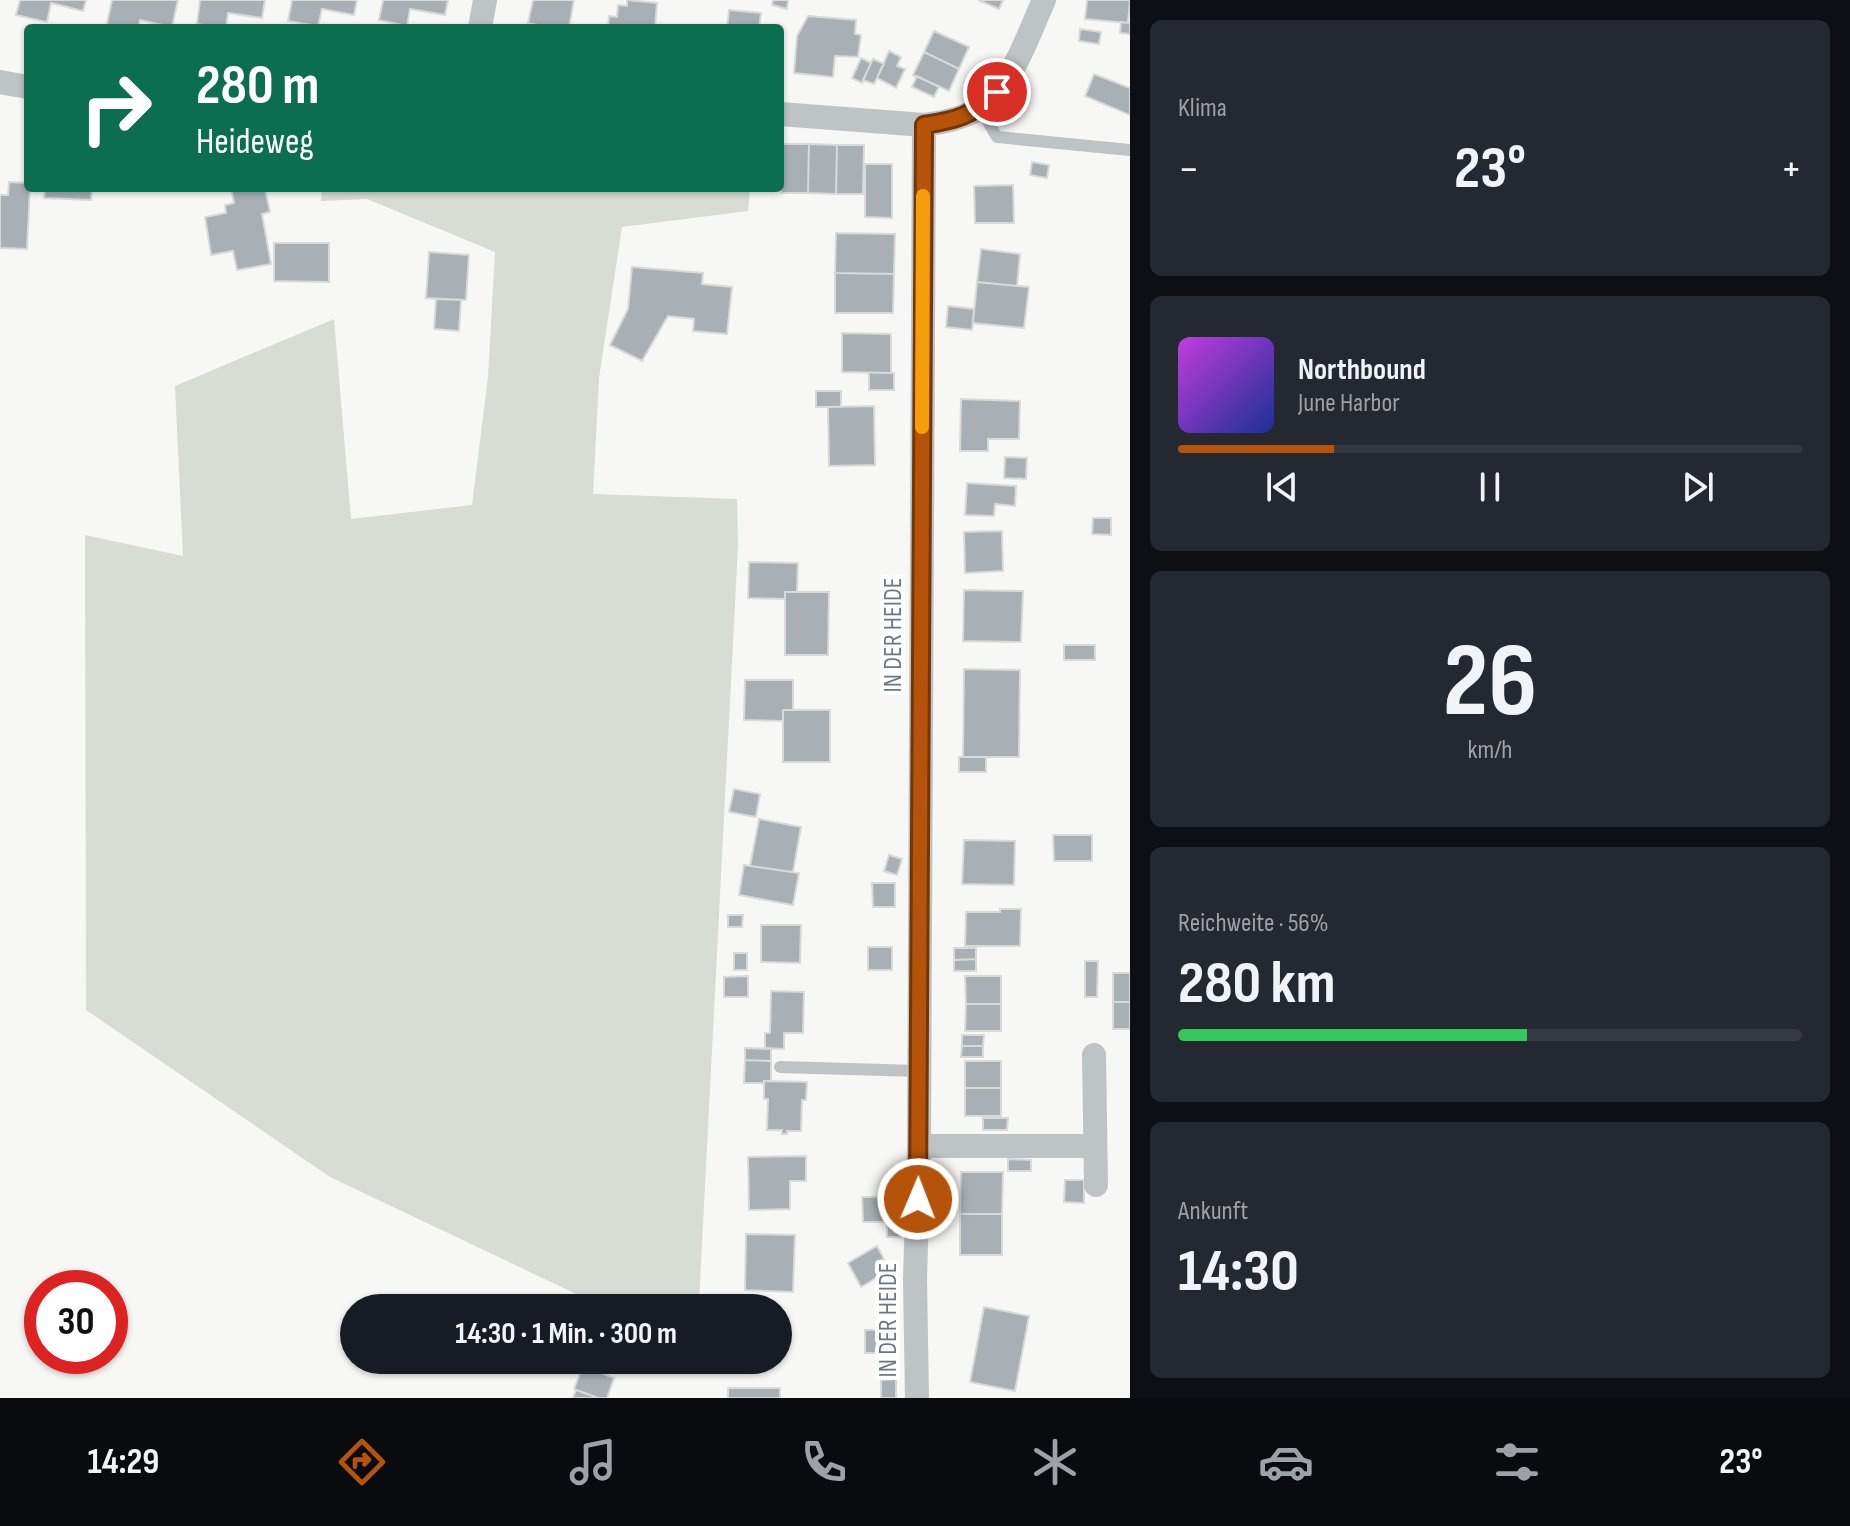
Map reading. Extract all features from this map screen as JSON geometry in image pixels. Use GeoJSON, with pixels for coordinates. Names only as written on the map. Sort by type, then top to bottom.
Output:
{"type":"FeatureCollection","features":[{"type":"Feature","properties":{"kind":"street"},"geometry":{"type":"LineString","coordinates":[[481,24],[485,0]]}},
{"type":"Feature","properties":{"kind":"street"},"geometry":{"type":"LineString","coordinates":[[784,114],[924,125],[954,119],[980,108],[997,92],[1012,70],[1044,0]]}},
{"type":"Feature","properties":{"kind":"street"},"geometry":{"type":"LineString","coordinates":[[0,82],[24,86]]}},
{"type":"Feature","properties":{"kind":"street","name":"IN DER HEIDE"},"geometry":{"type":"LineString","coordinates":[[917,1398],[915,1279],[919,1146],[924,125]]}},
{"type":"Feature","properties":{"kind":"street"},"geometry":{"type":"LineString","coordinates":[[1094,1055],[1096,1185]]}},
{"type":"Feature","properties":{"kind":"street"},"geometry":{"type":"LineString","coordinates":[[919,1146],[1095,1146]]}},
{"type":"Feature","properties":{"kind":"lane"},"geometry":{"type":"LineString","coordinates":[[980,108],[997,137],[1130,150]]}},
{"type":"Feature","properties":{"kind":"lane"},"geometry":{"type":"LineString","coordinates":[[780,1067],[919,1071]]}},
{"type":"Feature","properties":{"kind":"shaded area"},"geometry":{"type":"Polygon","coordinates":[[[322,192],[750,192],[748,211],[622,227],[599,378],[593,494],[737,499],[738,546],[699,1294],[576,1294],[330,1177],[86,1010],[85,535],[183,556],[175,386],[334,319],[351,519],[472,505],[488,377],[495,252],[367,199],[321,201],[322,192]]]}},
{"type":"Feature","properties":{"kind":"building"},"geometry":{"type":"Polygon","coordinates":[[[20,0],[86,0],[83,11],[51,3],[47,22],[16,15],[20,0]]]}},
{"type":"Feature","properties":{"kind":"building"},"geometry":{"type":"Polygon","coordinates":[[[112,0],[178,0],[173,24],[140,20],[139,24],[107,24],[112,0]]]}},
{"type":"Feature","properties":{"kind":"building"},"geometry":{"type":"Polygon","coordinates":[[[200,0],[265,0],[262,18],[228,13],[227,24],[197,24],[200,0]]]}},
{"type":"Feature","properties":{"kind":"building"},"geometry":{"type":"Polygon","coordinates":[[[292,0],[357,0],[354,15],[322,9],[318,24],[288,21],[292,0]]]}},
{"type":"Feature","properties":{"kind":"building"},"geometry":{"type":"Polygon","coordinates":[[[383,0],[448,0],[445,15],[410,9],[407,24],[379,20],[383,0]]]}},
{"type":"Feature","properties":{"kind":"building"},"geometry":{"type":"Polygon","coordinates":[[[533,0],[574,0],[570,24],[528,23],[533,0]]]}},
{"type":"Feature","properties":{"kind":"building"},"geometry":{"type":"Polygon","coordinates":[[[627,0],[657,3],[655,24],[608,24],[609,16],[617,17],[618,5],[627,6],[627,0]]]}},
{"type":"Feature","properties":{"kind":"building"},"geometry":{"type":"Polygon","coordinates":[[[773,0],[788,0],[787,9],[772,5],[773,0]]]}},
{"type":"Feature","properties":{"kind":"building"},"geometry":{"type":"Polygon","coordinates":[[[978,0],[1003,0],[999,9],[978,0]]]}},
{"type":"Feature","properties":{"kind":"building"},"geometry":{"type":"Polygon","coordinates":[[[1087,0],[1130,0],[1128,23],[1085,19],[1087,0]]]}},
{"type":"Feature","properties":{"kind":"building"},"geometry":{"type":"Polygon","coordinates":[[[729,10],[761,13],[760,24],[727,24],[729,10]]]}},
{"type":"Feature","properties":{"kind":"building"},"geometry":{"type":"Polygon","coordinates":[[[808,16],[856,20],[855,34],[861,35],[858,57],[835,56],[833,77],[794,73],[797,36],[808,16]]]}},
{"type":"Feature","properties":{"kind":"building"},"geometry":{"type":"Polygon","coordinates":[[[1121,22],[1130,23],[1130,34],[1120,33],[1121,22]]]}},
{"type":"Feature","properties":{"kind":"building"},"geometry":{"type":"Polygon","coordinates":[[[1080,29],[1101,32],[1099,44],[1079,41],[1080,29]]]}},
{"type":"Feature","properties":{"kind":"building"},"geometry":{"type":"Polygon","coordinates":[[[934,31],[969,47],[959,69],[924,52],[934,31]]]}},
{"type":"Feature","properties":{"kind":"building"},"geometry":{"type":"Polygon","coordinates":[[[889,51],[901,57],[897,66],[905,69],[896,88],[877,78],[889,51]]]}},
{"type":"Feature","properties":{"kind":"building"},"geometry":{"type":"Polygon","coordinates":[[[924,52],[959,69],[949,91],[913,75],[924,52]]]}},
{"type":"Feature","properties":{"kind":"building"},"geometry":{"type":"Polygon","coordinates":[[[861,58],[871,63],[862,83],[852,78],[861,58]]]}},
{"type":"Feature","properties":{"kind":"building"},"geometry":{"type":"Polygon","coordinates":[[[873,59],[884,64],[874,84],[863,80],[873,59]]]}},
{"type":"Feature","properties":{"kind":"building"},"geometry":{"type":"Polygon","coordinates":[[[1094,74],[1130,88],[1130,115],[1085,96],[1094,74]]]}},
{"type":"Feature","properties":{"kind":"building"},"geometry":{"type":"Polygon","coordinates":[[[917,76],[939,87],[934,97],[912,87],[917,76]]]}},
{"type":"Feature","properties":{"kind":"building"},"geometry":{"type":"Polygon","coordinates":[[[784,144],[809,144],[808,193],[781,193],[784,192],[784,144]]]}},
{"type":"Feature","properties":{"kind":"building"},"geometry":{"type":"Polygon","coordinates":[[[809,144],[837,145],[836,194],[808,193],[809,144]]]}},
{"type":"Feature","properties":{"kind":"building"},"geometry":{"type":"Polygon","coordinates":[[[837,145],[864,145],[863,194],[836,194],[837,145]]]}},
{"type":"Feature","properties":{"kind":"building"},"geometry":{"type":"Polygon","coordinates":[[[1032,162],[1049,165],[1047,178],[1030,175],[1032,162]]]}},
{"type":"Feature","properties":{"kind":"building"},"geometry":{"type":"Polygon","coordinates":[[[865,164],[892,164],[892,218],[865,217],[865,164]]]}},
{"type":"Feature","properties":{"kind":"building"},"geometry":{"type":"Polygon","coordinates":[[[9,182],[24,183],[24,192],[30,192],[27,249],[0,248],[0,195],[8,195],[9,182]]]}},
{"type":"Feature","properties":{"kind":"building"},"geometry":{"type":"Polygon","coordinates":[[[1013,185],[1014,223],[975,223],[974,186],[1013,185]]]}},
{"type":"Feature","properties":{"kind":"building"},"geometry":{"type":"Polygon","coordinates":[[[45,192],[92,192],[91,200],[44,198],[45,192]]]}},
{"type":"Feature","properties":{"kind":"building"},"geometry":{"type":"Polygon","coordinates":[[[232,192],[266,192],[270,212],[262,214],[271,264],[237,270],[233,251],[211,255],[205,217],[226,213],[225,205],[234,203],[232,192]]]}},
{"type":"Feature","properties":{"kind":"building"},"geometry":{"type":"Polygon","coordinates":[[[836,233],[895,234],[894,274],[835,273],[836,233]]]}},
{"type":"Feature","properties":{"kind":"building"},"geometry":{"type":"Polygon","coordinates":[[[274,243],[329,243],[329,282],[274,281],[274,243]]]}},
{"type":"Feature","properties":{"kind":"building"},"geometry":{"type":"Polygon","coordinates":[[[981,249],[1020,254],[1017,286],[977,282],[981,249]]]}},
{"type":"Feature","properties":{"kind":"building"},"geometry":{"type":"Polygon","coordinates":[[[429,252],[469,255],[466,300],[426,298],[429,252]]]}},
{"type":"Feature","properties":{"kind":"building"},"geometry":{"type":"Polygon","coordinates":[[[632,267],[703,273],[702,284],[732,287],[727,334],[693,331],[694,319],[668,316],[642,361],[610,345],[628,309],[632,267]]]}},
{"type":"Feature","properties":{"kind":"building"},"geometry":{"type":"Polygon","coordinates":[[[835,273],[894,274],[893,313],[835,313],[835,273]]]}},
{"type":"Feature","properties":{"kind":"building"},"geometry":{"type":"Polygon","coordinates":[[[977,282],[1029,287],[1024,328],[973,323],[977,282]]]}},
{"type":"Feature","properties":{"kind":"building"},"geometry":{"type":"Polygon","coordinates":[[[436,299],[461,300],[459,331],[434,329],[436,299]]]}},
{"type":"Feature","properties":{"kind":"building"},"geometry":{"type":"Polygon","coordinates":[[[948,306],[974,309],[972,330],[946,327],[948,306]]]}},
{"type":"Feature","properties":{"kind":"building"},"geometry":{"type":"Polygon","coordinates":[[[842,333],[891,334],[891,373],[842,372],[842,333]]]}},
{"type":"Feature","properties":{"kind":"building"},"geometry":{"type":"Polygon","coordinates":[[[869,373],[894,373],[894,390],[869,390],[869,373]]]}},
{"type":"Feature","properties":{"kind":"building"},"geometry":{"type":"Polygon","coordinates":[[[816,391],[841,391],[841,407],[816,407],[816,391]]]}},
{"type":"Feature","properties":{"kind":"building"},"geometry":{"type":"Polygon","coordinates":[[[961,399],[1020,401],[1019,439],[988,439],[988,451],[960,451],[961,399]]]}},
{"type":"Feature","properties":{"kind":"building"},"geometry":{"type":"Polygon","coordinates":[[[874,406],[875,465],[829,466],[828,407],[874,406]]]}},
{"type":"Feature","properties":{"kind":"building"},"geometry":{"type":"Polygon","coordinates":[[[1005,457],[1027,458],[1026,479],[1004,478],[1005,457]]]}},
{"type":"Feature","properties":{"kind":"building"},"geometry":{"type":"Polygon","coordinates":[[[967,483],[1016,486],[1015,506],[995,504],[994,516],[965,515],[967,483]]]}},
{"type":"Feature","properties":{"kind":"building"},"geometry":{"type":"Polygon","coordinates":[[[1093,518],[1111,518],[1111,535],[1092,534],[1093,518]]]}},
{"type":"Feature","properties":{"kind":"building"},"geometry":{"type":"Polygon","coordinates":[[[1002,531],[1003,571],[965,573],[964,532],[1002,531]]]}},
{"type":"Feature","properties":{"kind":"building"},"geometry":{"type":"Polygon","coordinates":[[[749,562],[798,563],[797,592],[785,592],[785,599],[748,598],[749,562]]]}},
{"type":"Feature","properties":{"kind":"building"},"geometry":{"type":"Polygon","coordinates":[[[964,590],[1023,591],[1021,642],[963,641],[964,590]]]}},
{"type":"Feature","properties":{"kind":"building"},"geometry":{"type":"Polygon","coordinates":[[[785,592],[829,592],[828,655],[785,655],[785,592]]]}},
{"type":"Feature","properties":{"kind":"building"},"geometry":{"type":"Polygon","coordinates":[[[1064,645],[1095,645],[1095,660],[1064,660],[1064,645]]]}},
{"type":"Feature","properties":{"kind":"building"},"geometry":{"type":"Polygon","coordinates":[[[964,669],[1020,670],[1019,757],[963,757],[964,669]]]}},
{"type":"Feature","properties":{"kind":"building"},"geometry":{"type":"Polygon","coordinates":[[[745,680],[793,680],[793,710],[783,710],[783,721],[744,720],[745,680]]]}},
{"type":"Feature","properties":{"kind":"building"},"geometry":{"type":"Polygon","coordinates":[[[783,710],[830,710],[830,762],[783,762],[783,710]]]}},
{"type":"Feature","properties":{"kind":"building"},"geometry":{"type":"Polygon","coordinates":[[[959,757],[986,757],[986,772],[959,772],[959,757]]]}},
{"type":"Feature","properties":{"kind":"building"},"geometry":{"type":"Polygon","coordinates":[[[734,789],[760,794],[756,817],[729,812],[734,789]]]}},
{"type":"Feature","properties":{"kind":"building"},"geometry":{"type":"Polygon","coordinates":[[[759,819],[801,827],[793,872],[750,866],[759,819]]]}},
{"type":"Feature","properties":{"kind":"building"},"geometry":{"type":"Polygon","coordinates":[[[1053,835],[1092,835],[1092,861],[1054,861],[1053,835]]]}},
{"type":"Feature","properties":{"kind":"building"},"geometry":{"type":"Polygon","coordinates":[[[964,840],[1015,841],[1014,885],[962,884],[964,840]]]}},
{"type":"Feature","properties":{"kind":"building"},"geometry":{"type":"Polygon","coordinates":[[[889,855],[902,859],[897,875],[884,871],[889,855]]]}},
{"type":"Feature","properties":{"kind":"building"},"geometry":{"type":"Polygon","coordinates":[[[744,865],[799,873],[793,905],[739,895],[744,865]]]}},
{"type":"Feature","properties":{"kind":"building"},"geometry":{"type":"Polygon","coordinates":[[[872,883],[895,883],[895,907],[873,907],[872,883]]]}},
{"type":"Feature","properties":{"kind":"building"},"geometry":{"type":"Polygon","coordinates":[[[1000,909],[1021,909],[1020,946],[965,946],[966,912],[1000,912],[1000,909]]]}},
{"type":"Feature","properties":{"kind":"building"},"geometry":{"type":"Polygon","coordinates":[[[728,915],[743,915],[742,927],[728,927],[728,915]]]}},
{"type":"Feature","properties":{"kind":"building"},"geometry":{"type":"Polygon","coordinates":[[[761,925],[801,925],[800,963],[761,962],[761,925]]]}},
{"type":"Feature","properties":{"kind":"building"},"geometry":{"type":"Polygon","coordinates":[[[868,947],[892,947],[892,970],[868,970],[868,947]]]}},
{"type":"Feature","properties":{"kind":"building"},"geometry":{"type":"Polygon","coordinates":[[[954,948],[976,948],[976,959],[954,960],[954,948]]]}},
{"type":"Feature","properties":{"kind":"building"},"geometry":{"type":"Polygon","coordinates":[[[734,953],[747,953],[747,970],[734,970],[734,953]]]}},
{"type":"Feature","properties":{"kind":"building"},"geometry":{"type":"Polygon","coordinates":[[[976,959],[976,971],[954,971],[954,960],[976,959]]]}},
{"type":"Feature","properties":{"kind":"building"},"geometry":{"type":"Polygon","coordinates":[[[1085,961],[1098,961],[1097,997],[1085,997],[1085,961]]]}},
{"type":"Feature","properties":{"kind":"building"},"geometry":{"type":"Polygon","coordinates":[[[1113,973],[1130,973],[1130,1002],[1113,1002],[1113,973]]]}},
{"type":"Feature","properties":{"kind":"building"},"geometry":{"type":"Polygon","coordinates":[[[748,976],[748,997],[724,997],[724,977],[748,976]]]}},
{"type":"Feature","properties":{"kind":"building"},"geometry":{"type":"Polygon","coordinates":[[[965,976],[1001,976],[1001,1004],[966,1004],[965,976]]]}},
{"type":"Feature","properties":{"kind":"building"},"geometry":{"type":"Polygon","coordinates":[[[771,991],[804,992],[803,1033],[784,1033],[784,1049],[765,1048],[765,1033],[770,1033],[771,991]]]}},
{"type":"Feature","properties":{"kind":"building"},"geometry":{"type":"Polygon","coordinates":[[[1113,1002],[1130,1002],[1130,1029],[1113,1029],[1113,1002]]]}},
{"type":"Feature","properties":{"kind":"building"},"geometry":{"type":"Polygon","coordinates":[[[966,1004],[1001,1004],[1001,1031],[965,1031],[966,1004]]]}},
{"type":"Feature","properties":{"kind":"building"},"geometry":{"type":"Polygon","coordinates":[[[962,1035],[984,1035],[983,1046],[962,1046],[962,1035]]]}},
{"type":"Feature","properties":{"kind":"building"},"geometry":{"type":"Polygon","coordinates":[[[962,1046],[983,1046],[983,1057],[961,1057],[962,1046]]]}},
{"type":"Feature","properties":{"kind":"building"},"geometry":{"type":"Polygon","coordinates":[[[745,1048],[771,1049],[771,1061],[745,1060],[745,1048]]]}},
{"type":"Feature","properties":{"kind":"building"},"geometry":{"type":"Polygon","coordinates":[[[745,1060],[771,1061],[771,1081],[744,1083],[745,1060]]]}},
{"type":"Feature","properties":{"kind":"building"},"geometry":{"type":"Polygon","coordinates":[[[965,1061],[1001,1061],[1001,1088],[965,1088],[965,1061]]]}},
{"type":"Feature","properties":{"kind":"building"},"geometry":{"type":"Polygon","coordinates":[[[764,1081],[807,1082],[806,1100],[802,1100],[801,1131],[782,1134],[782,1130],[767,1130],[768,1099],[764,1099],[764,1081]]]}},
{"type":"Feature","properties":{"kind":"building"},"geometry":{"type":"Polygon","coordinates":[[[965,1088],[1001,1088],[1001,1116],[965,1116],[965,1088]]]}},
{"type":"Feature","properties":{"kind":"building"},"geometry":{"type":"Polygon","coordinates":[[[983,1118],[1008,1118],[1007,1130],[983,1130],[983,1118]]]}},
{"type":"Feature","properties":{"kind":"building"},"geometry":{"type":"Polygon","coordinates":[[[806,1156],[806,1181],[790,1181],[790,1209],[749,1210],[748,1157],[806,1156]]]}},
{"type":"Feature","properties":{"kind":"building"},"geometry":{"type":"Polygon","coordinates":[[[1008,1159],[1031,1160],[1031,1171],[1008,1171],[1008,1159]]]}},
{"type":"Feature","properties":{"kind":"building"},"geometry":{"type":"Polygon","coordinates":[[[961,1172],[1003,1172],[1002,1214],[960,1214],[961,1172]]]}},
{"type":"Feature","properties":{"kind":"building"},"geometry":{"type":"Polygon","coordinates":[[[1065,1180],[1084,1180],[1084,1203],[1064,1202],[1065,1180]]]}},
{"type":"Feature","properties":{"kind":"building"},"geometry":{"type":"Polygon","coordinates":[[[862,1197],[888,1197],[889,1222],[863,1222],[862,1197]]]}},
{"type":"Feature","properties":{"kind":"building"},"geometry":{"type":"Polygon","coordinates":[[[960,1214],[1002,1214],[1002,1255],[960,1255],[960,1214]]]}},
{"type":"Feature","properties":{"kind":"building"},"geometry":{"type":"Polygon","coordinates":[[[887,1225],[901,1225],[901,1237],[887,1237],[887,1225]]]}},
{"type":"Feature","properties":{"kind":"building"},"geometry":{"type":"Polygon","coordinates":[[[746,1234],[795,1235],[793,1292],[745,1290],[746,1234]]]}},
{"type":"Feature","properties":{"kind":"building"},"geometry":{"type":"Polygon","coordinates":[[[877,1246],[884,1259],[878,1262],[884,1273],[861,1287],[848,1263],[877,1246]]]}},
{"type":"Feature","properties":{"kind":"building"},"geometry":{"type":"Polygon","coordinates":[[[984,1307],[1029,1316],[1015,1391],[970,1382],[984,1307]]]}},
{"type":"Feature","properties":{"kind":"building"},"geometry":{"type":"Polygon","coordinates":[[[865,1330],[882,1330],[882,1353],[865,1353],[865,1330]]]}},
{"type":"Feature","properties":{"kind":"building"},"geometry":{"type":"Polygon","coordinates":[[[580,1374],[604,1374],[614,1378],[607,1398],[574,1389],[580,1374]]]}},
{"type":"Feature","properties":{"kind":"building"},"geometry":{"type":"Polygon","coordinates":[[[896,1379],[896,1398],[881,1398],[881,1380],[896,1379]]]}},
{"type":"Feature","properties":{"kind":"building"},"geometry":{"type":"Polygon","coordinates":[[[728,1388],[780,1388],[780,1398],[728,1398],[728,1388]]]}},
{"type":"Feature","properties":{"kind":"building"},"geometry":{"type":"Polygon","coordinates":[[[576,1390],[598,1398],[573,1398],[576,1390]]]}},
{"type":"Feature","properties":{"kind":"slow traffic"},"geometry":{"type":"LineString","coordinates":[[922,427],[923,196]]}},
{"type":"Feature","properties":{"kind":"route"},"geometry":{"type":"LineString","coordinates":[[918,1199],[924,125],[963,117],[980,108],[997,92]]}}]}
